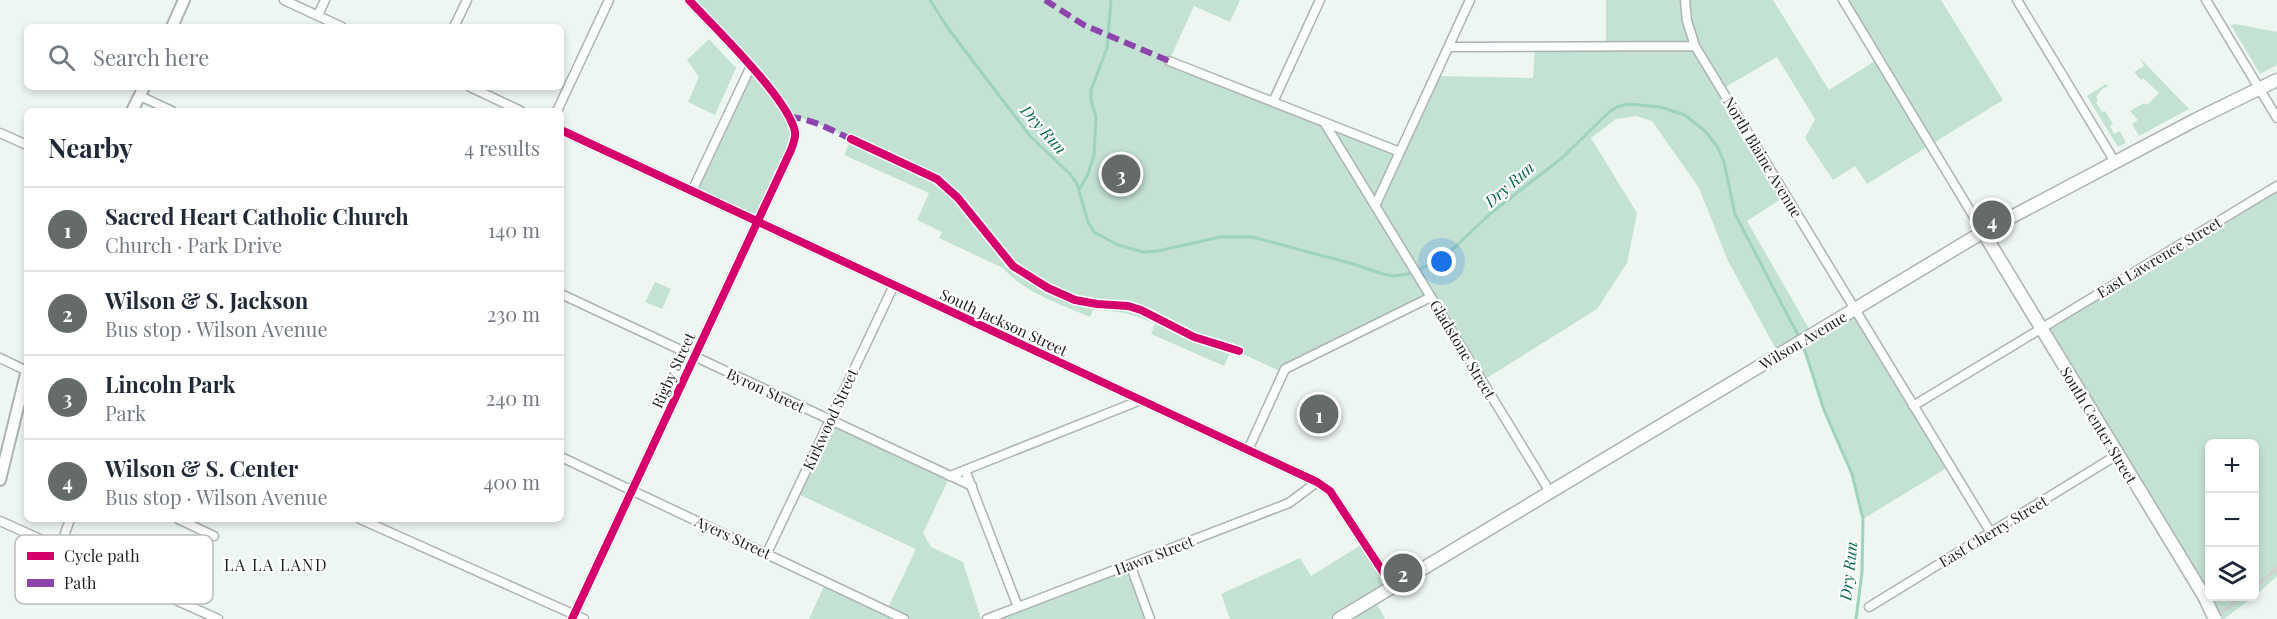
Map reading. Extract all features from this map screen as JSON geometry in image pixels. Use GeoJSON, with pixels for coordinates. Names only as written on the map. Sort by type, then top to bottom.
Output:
{"type":"FeatureCollection","features":[{"type":"Feature","properties":{"kind":"main road","name":"Wilson Avenue"},"geometry":{"type":"LineString","coordinates":[[1339,619],[1983,232],[2277,80]]}},
{"type":"Feature","properties":{"kind":"main road","name":"South Center Street"},"geometry":{"type":"LineString","coordinates":[[1983,232],[2204,596],[2215,619]]}},
{"type":"Feature","properties":{"kind":"street"},"geometry":{"type":"LineString","coordinates":[[173,24],[184,0]]}},
{"type":"Feature","properties":{"kind":"street"},"geometry":{"type":"LineString","coordinates":[[284,0],[336,24]]}},
{"type":"Feature","properties":{"kind":"street"},"geometry":{"type":"LineString","coordinates":[[318,15],[325,0]]}},
{"type":"Feature","properties":{"kind":"street"},"geometry":{"type":"LineString","coordinates":[[455,24],[466,0]]}},
{"type":"Feature","properties":{"kind":"street"},"geometry":{"type":"LineString","coordinates":[[558,108],[609,0]]}},
{"type":"Feature","properties":{"kind":"street"},"geometry":{"type":"LineString","coordinates":[[689,0],[751,66],[692,191]]}},
{"type":"Feature","properties":{"kind":"street"},"geometry":{"type":"LineString","coordinates":[[1273,102],[1320,0]]}},
{"type":"Feature","properties":{"kind":"street"},"geometry":{"type":"LineString","coordinates":[[1375,206],[1470,0]]}},
{"type":"Feature","properties":{"kind":"street","name":"North Blaine Avenue"},"geometry":{"type":"LineString","coordinates":[[1685,0],[1687,21],[1695,46],[1990,533]]}},
{"type":"Feature","properties":{"kind":"street"},"geometry":{"type":"LineString","coordinates":[[1843,0],[1983,232]]}},
{"type":"Feature","properties":{"kind":"street"},"geometry":{"type":"LineString","coordinates":[[2017,0],[2115,162]]}},
{"type":"Feature","properties":{"kind":"street"},"geometry":{"type":"LineString","coordinates":[[2206,0],[2277,118]]}},
{"type":"Feature","properties":{"kind":"street"},"geometry":{"type":"LineString","coordinates":[[1449,47],[1695,46]]}},
{"type":"Feature","properties":{"kind":"street"},"geometry":{"type":"LineString","coordinates":[[1169,61],[1400,152]]}},
{"type":"Feature","properties":{"kind":"street","name":"Rigby Street"},"geometry":{"type":"LineString","coordinates":[[573,617],[791,150],[795,132],[784,109],[751,66]]}},
{"type":"Feature","properties":{"kind":"street"},"geometry":{"type":"LineString","coordinates":[[476,90],[515,108]]}},
{"type":"Feature","properties":{"kind":"street"},"geometry":{"type":"LineString","coordinates":[[134,108],[142,91],[168,108]]}},
{"type":"Feature","properties":{"kind":"street","name":"Gladstone Street"},"geometry":{"type":"LineString","coordinates":[[1324,122],[1550,492]]}},
{"type":"Feature","properties":{"kind":"street","name":"South Jackson Street"},"geometry":{"type":"LineString","coordinates":[[564,131],[1317,482],[1330,491],[1393,587]]}},
{"type":"Feature","properties":{"kind":"street"},"geometry":{"type":"LineString","coordinates":[[0,133],[24,144]]}},
{"type":"Feature","properties":{"kind":"street","name":"East Lawrence Street"},"geometry":{"type":"LineString","coordinates":[[1913,406],[2277,186]]}},
{"type":"Feature","properties":{"kind":"street","name":"Kirkwood Street"},"geometry":{"type":"LineString","coordinates":[[767,553],[894,285]]}},
{"type":"Feature","properties":{"kind":"street","name":"Byron Street"},"geometry":{"type":"LineString","coordinates":[[564,295],[972,486]]}},
{"type":"Feature","properties":{"kind":"street"},"geometry":{"type":"LineString","coordinates":[[1248,450],[1285,369],[1431,297]]}},
{"type":"Feature","properties":{"kind":"street"},"geometry":{"type":"LineString","coordinates":[[0,358],[24,369]]}},
{"type":"Feature","properties":{"kind":"street"},"geometry":{"type":"LineString","coordinates":[[0,480],[24,382]]}},
{"type":"Feature","properties":{"kind":"street"},"geometry":{"type":"LineString","coordinates":[[950,476],[1141,400]]}},
{"type":"Feature","properties":{"kind":"street","name":"East Cherry Street"},"geometry":{"type":"LineString","coordinates":[[1869,607],[2117,455]]}},
{"type":"Feature","properties":{"kind":"street","name":"Ayers Street"},"geometry":{"type":"LineString","coordinates":[[564,458],[904,619]]}},
{"type":"Feature","properties":{"kind":"street"},"geometry":{"type":"LineString","coordinates":[[965,470],[1018,607]]}},
{"type":"Feature","properties":{"kind":"street","name":"Hawn Street"},"geometry":{"type":"LineString","coordinates":[[987,619],[1290,502],[1317,482]]}},
{"type":"Feature","properties":{"kind":"street"},"geometry":{"type":"LineString","coordinates":[[0,521],[31,535]]}},
{"type":"Feature","properties":{"kind":"street"},"geometry":{"type":"LineString","coordinates":[[184,522],[212,535]]}},
{"type":"Feature","properties":{"kind":"street"},"geometry":{"type":"LineString","coordinates":[[367,522],[573,617],[584,619]]}},
{"type":"Feature","properties":{"kind":"street"},"geometry":{"type":"LineString","coordinates":[[1130,564],[1150,619]]}},
{"type":"Feature","properties":{"kind":"street"},"geometry":{"type":"LineString","coordinates":[[185,604],[218,619]]}},
{"type":"Feature","properties":{"kind":"green space"},"geometry":{"type":"Polygon","coordinates":[[[689,0],[1240,0],[1230,22],[1194,6],[1169,61],[1400,152],[1435,76],[1533,78],[1535,46],[1606,46],[1606,0],[1773,0],[1829,90],[1878,59],[1843,0],[1941,0],[2003,100],[1867,184],[1855,166],[1833,180],[1805,138],[1815,119],[1777,57],[1722,89],[1786,196],[1747,221],[1812,334],[1855,309],[1950,466],[1863,519],[1852,474],[1824,410],[1801,342],[1779,355],[1728,261],[1699,188],[1652,121],[1636,116],[1616,119],[1591,138],[1637,213],[1627,263],[1597,309],[1482,381],[1431,297],[1284,373],[1232,349],[1224,366],[1151,334],[1155,324],[1139,317],[1093,310],[1090,317],[1055,302],[1021,284],[1003,268],[939,238],[942,232],[917,220],[929,193],[844,155],[851,139],[801,118],[789,117],[795,132],[757,222],[692,191],[751,66],[689,0]]]}},
{"type":"Feature","properties":{"kind":"green space"},"geometry":{"type":"Polygon","coordinates":[[[2231,25],[2277,32],[2277,65],[2260,74],[2231,25]]]}},
{"type":"Feature","properties":{"kind":"green space"},"geometry":{"type":"Polygon","coordinates":[[[709,39],[736,68],[715,115],[688,102],[699,77],[687,60],[709,39]]]}},
{"type":"Feature","properties":{"kind":"green space"},"geometry":{"type":"Polygon","coordinates":[[[2140,58],[2189,109],[2139,136],[2132,124],[2138,120],[2130,111],[2144,103],[2147,105],[2159,93],[2134,72],[2144,66],[2140,58]]]}},
{"type":"Feature","properties":{"kind":"green space"},"geometry":{"type":"Polygon","coordinates":[[[2106,84],[2108,87],[2103,88],[2096,97],[2098,101],[2096,102],[2113,124],[2110,126],[2114,134],[2120,131],[2126,143],[2118,147],[2087,96],[2106,84]]]}},
{"type":"Feature","properties":{"kind":"green space"},"geometry":{"type":"Polygon","coordinates":[[[2277,186],[2277,576],[2259,592],[2259,439],[2205,439],[2205,601],[2248,601],[2224,619],[2215,619],[2040,329],[2277,186]]]}},
{"type":"Feature","properties":{"kind":"green space"},"geometry":{"type":"Polygon","coordinates":[[[655,282],[671,289],[662,309],[645,302],[655,282]]]}},
{"type":"Feature","properties":{"kind":"green space"},"geometry":{"type":"Polygon","coordinates":[[[830,420],[950,476],[923,533],[931,547],[963,562],[981,619],[809,619],[826,582],[887,610],[916,549],[796,493],[830,420]]]}},
{"type":"Feature","properties":{"kind":"green space"},"geometry":{"type":"Polygon","coordinates":[[[1364,543],[1393,587],[1374,598],[1385,619],[1230,619],[1221,594],[1300,558],[1311,576],[1364,543]]]}},
{"type":"Feature","properties":{"kind":"green space"},"geometry":{"type":"Polygon","coordinates":[[[1130,564],[1150,619],[987,619],[1130,564]]]}},
{"type":"Feature","properties":{"kind":"waterway","name":"Dry Run"},"geometry":{"type":"LineString","coordinates":[[930,0],[947,27],[1030,136],[1070,174],[1077,184],[1088,222],[1094,232],[1118,245],[1143,252],[1158,251],[1220,237],[1252,237],[1383,274],[1393,276],[1409,274],[1438,261],[1491,213],[1562,158],[1617,107],[1628,104],[1660,107],[1685,115],[1705,131],[1717,146],[1724,162],[1735,214],[1800,339]]}},
{"type":"Feature","properties":{"kind":"waterway"},"geometry":{"type":"LineString","coordinates":[[1079,190],[1088,174],[1094,155],[1096,117],[1091,100],[1091,90],[1107,48],[1111,0]]}},
{"type":"Feature","properties":{"kind":"waterway","name":"Dry Run"},"geometry":{"type":"LineString","coordinates":[[1803,345],[1824,410],[1852,474],[1863,519],[1862,572],[1856,619]]}},
{"type":"Feature","properties":{"kind":"railway"},"geometry":{"type":"LineString","coordinates":[[2259,584],[2277,568]]}},
{"type":"Feature","properties":{"kind":"railway"},"geometry":{"type":"LineString","coordinates":[[2213,619],[2236,601]]}},
{"type":"Feature","properties":{"kind":"marked path"},"geometry":{"type":"LineString","coordinates":[[1045,0],[1084,25],[1169,61]]}},
{"type":"Feature","properties":{"kind":"marked path"},"geometry":{"type":"LineString","coordinates":[[789,117],[813,122],[851,139]]}},
{"type":"Feature","properties":{"kind":"cycle path"},"geometry":{"type":"LineString","coordinates":[[572,619],[795,139],[790,118],[779,101],[732,45],[689,0]]}},
{"type":"Feature","properties":{"kind":"cycle path"},"geometry":{"type":"LineString","coordinates":[[564,131],[1317,482],[1330,491],[1393,587]]}},
{"type":"Feature","properties":{"kind":"cycle path"},"geometry":{"type":"LineString","coordinates":[[851,139],[937,179],[958,198],[1013,266],[1048,288],[1075,300],[1128,306],[1141,310],[1194,337],[1239,351]]}},
{"type":"Feature","properties":{"kind":"place","name":"Lincoln Park"},"geometry":{"type":"Point","coordinates":[1121,174]}},
{"type":"Feature","properties":{"kind":"place","name":"Wilson & S. Center"},"geometry":{"type":"Point","coordinates":[1992,220]}},
{"type":"Feature","properties":{"kind":"place","name":"Sacred Heart Catholic Church"},"geometry":{"type":"Point","coordinates":[1319,414]}},
{"type":"Feature","properties":{"kind":"place","name":"Wilson & S. Jackson"},"geometry":{"type":"Point","coordinates":[1403,573]}},
{"type":"Feature","properties":{"kind":"district","name":"LA LA LAND"},"geometry":{"type":"Point","coordinates":[276,564]}}]}
